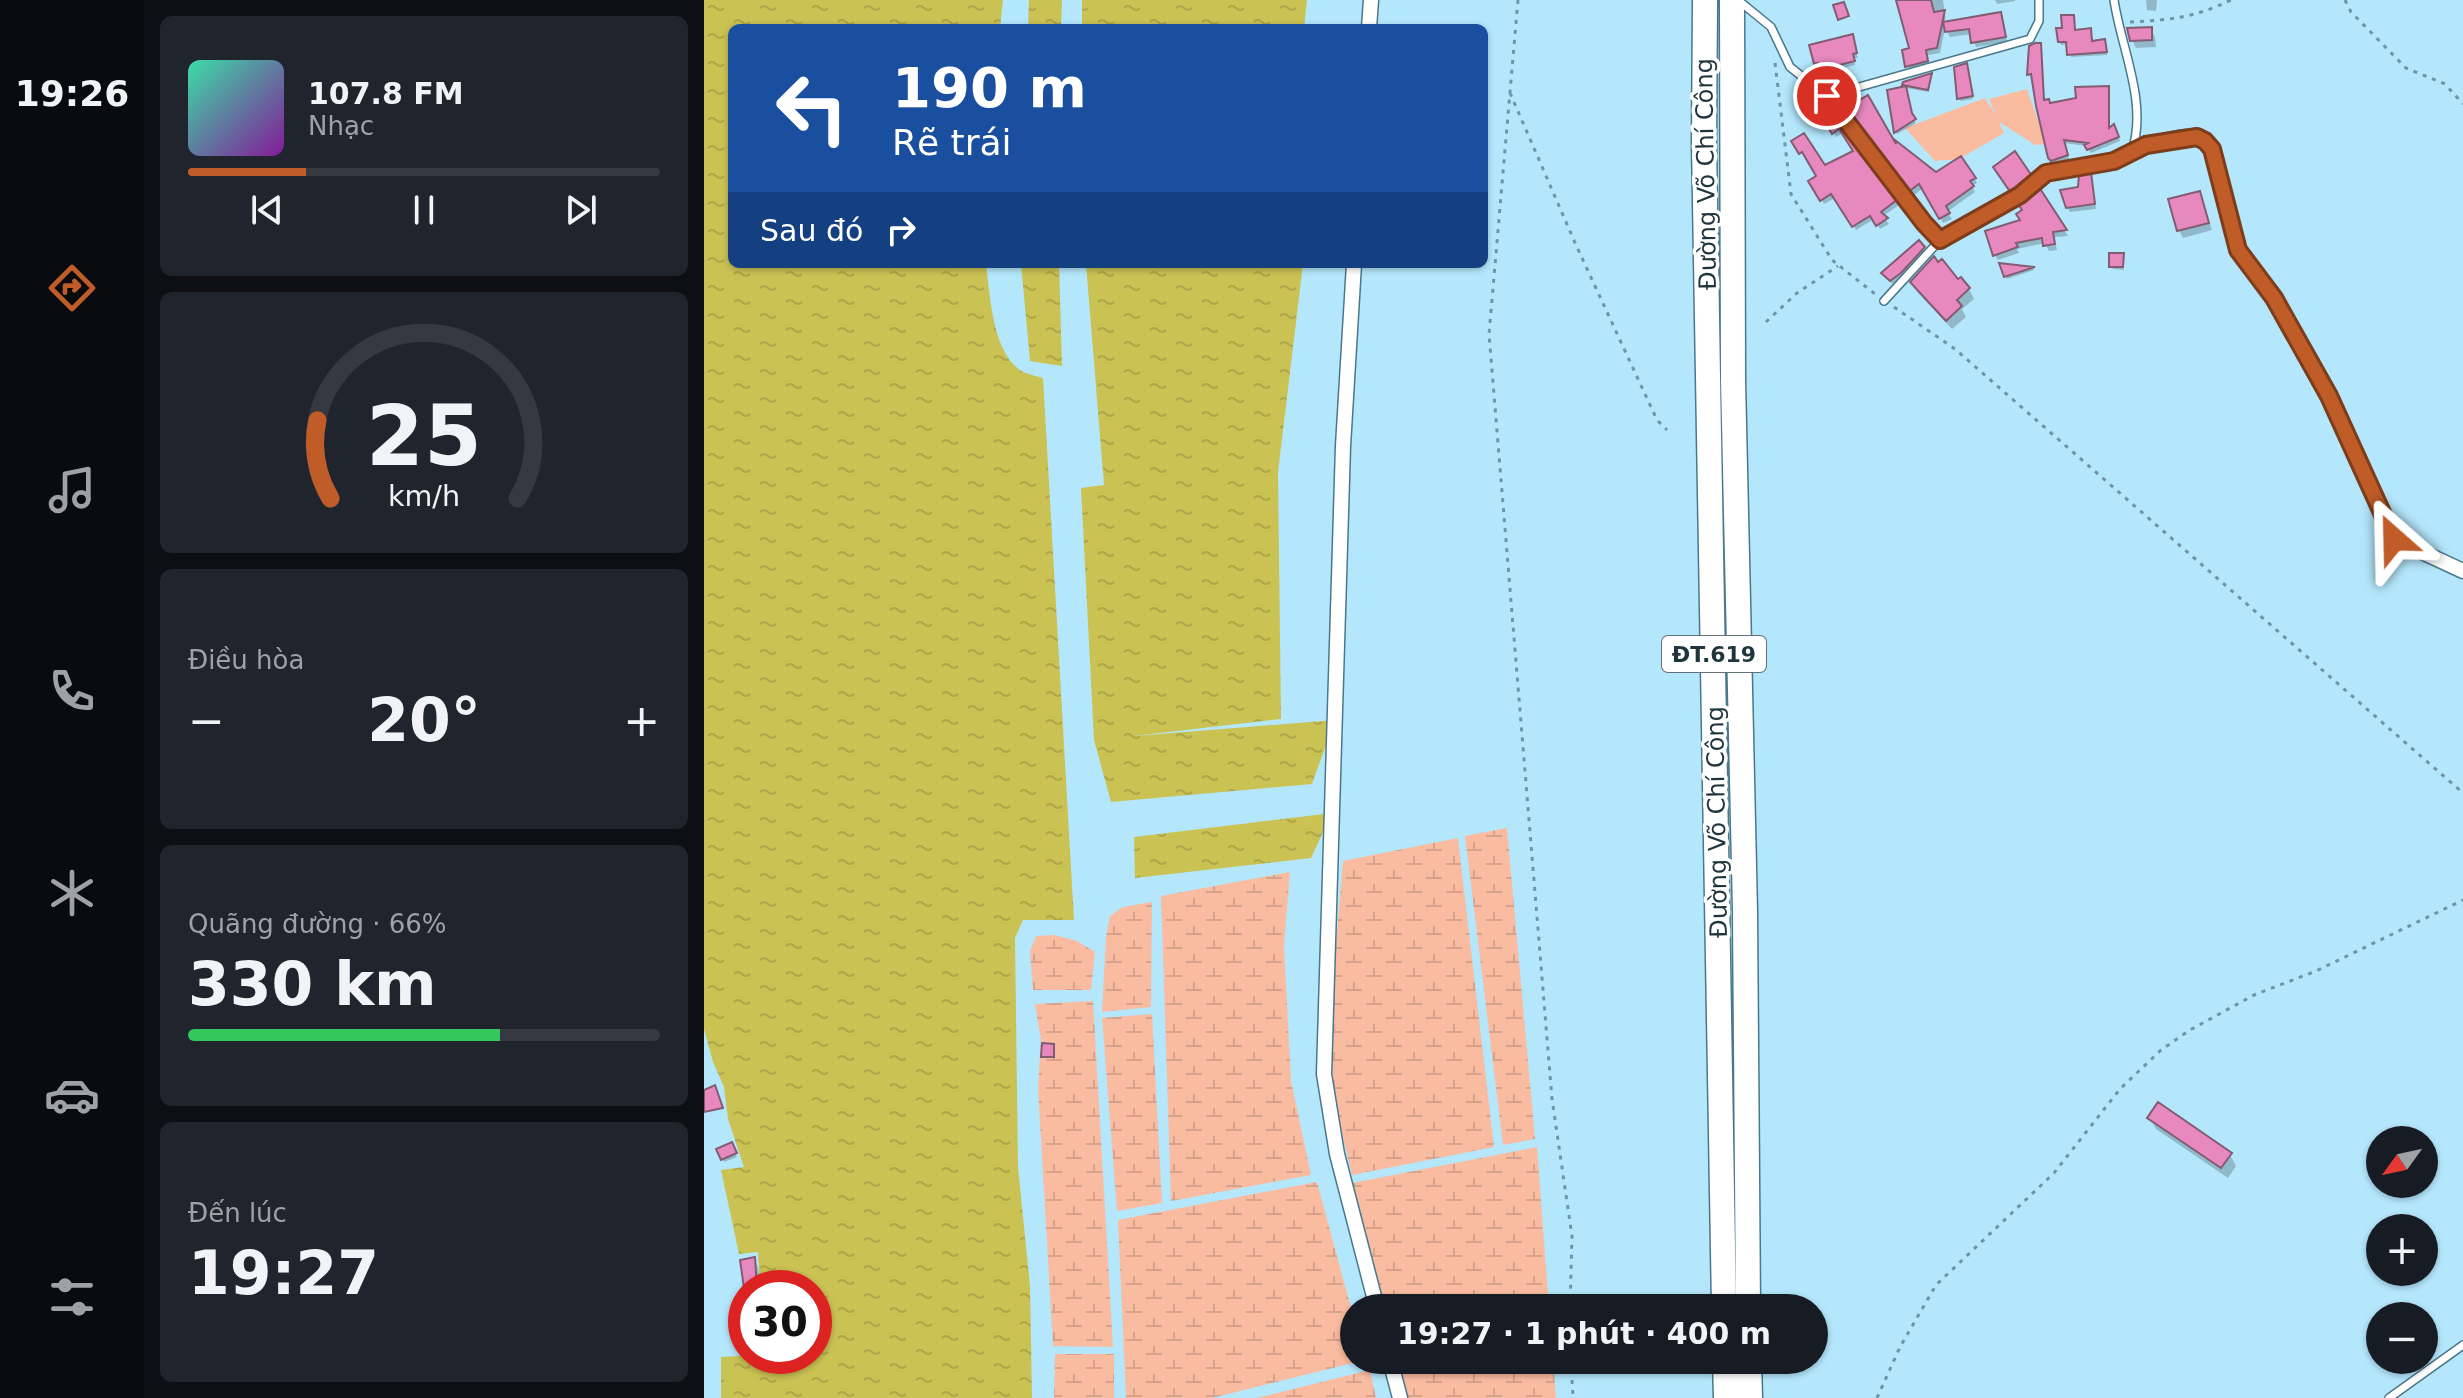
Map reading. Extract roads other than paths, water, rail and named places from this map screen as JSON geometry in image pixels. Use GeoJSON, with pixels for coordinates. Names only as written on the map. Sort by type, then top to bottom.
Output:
{"type":"FeatureCollection","features":[{"type":"Feature","properties":{"kind":"main road","name":"Đường Võ Chí Công"},"geometry":{"type":"LineString","coordinates":[[1705,0],[1704,143],[1724,1294]]}},
{"type":"Feature","properties":{"kind":"main road","name":"Đường Võ Chí Công"},"geometry":{"type":"LineString","coordinates":[[1735,0],[1733,380],[1745,911],[1748,1294]]}},
{"type":"Feature","properties":{"kind":"main road"},"geometry":{"type":"LineString","coordinates":[[1725,1374],[1726,1398]]}},
{"type":"Feature","properties":{"kind":"main road"},"geometry":{"type":"LineString","coordinates":[[1749,1374],[1750,1398]]}},
{"type":"Feature","properties":{"kind":"street"},"geometry":{"type":"LineString","coordinates":[[1369,24],[1371,0]]}},
{"type":"Feature","properties":{"kind":"street"},"geometry":{"type":"LineString","coordinates":[[2132,151],[2146,145],[2197,137],[2212,149],[2238,250],[2274,298],[2329,396],[2394,539],[2463,571]]}},
{"type":"Feature","properties":{"kind":"street"},"geometry":{"type":"LineString","coordinates":[[1354,268],[1343,446],[1324,1074],[1337,1154],[1373,1294]]}},
{"type":"Feature","properties":{"kind":"street"},"geometry":{"type":"LineString","coordinates":[[1394,1374],[1400,1398]]}},
{"type":"Feature","properties":{"kind":"lane"},"geometry":{"type":"LineString","coordinates":[[1735,0],[1771,27],[1790,67],[1827,96],[1940,240]]}},
{"type":"Feature","properties":{"kind":"lane"},"geometry":{"type":"LineString","coordinates":[[1827,96],[2030,39],[2039,21],[2039,0]]}},
{"type":"Feature","properties":{"kind":"lane"},"geometry":{"type":"LineString","coordinates":[[1884,301],[1940,240],[2020,195],[2046,173],[2114,161],[2132,151],[2136,139],[2136,103],[2114,0]]}},
{"type":"Feature","properties":{"kind":"lane"},"geometry":{"type":"LineString","coordinates":[[2389,1398],[2463,1345]]}},
{"type":"Feature","properties":{"kind":"water"},"geometry":{"type":"Polygon","coordinates":[[[704,0],[1003,0],[1000,24],[728,24],[728,268],[986,268],[994,321],[1003,350],[1020,370],[1043,378],[1074,920],[1023,920],[1015,938],[1018,1167],[1030,1286],[1032,1398],[721,1398],[721,1357],[728,1357],[728,1374],[832,1374],[832,1270],[759,1270],[758,1252],[739,1254],[721,1170],[744,1167],[728,1119],[724,1087],[704,1029],[704,0]]]}},
{"type":"Feature","properties":{"kind":"water"},"geometry":{"type":"Polygon","coordinates":[[[1029,0],[1062,0],[1061,24],[1028,24],[1029,0]]]}},
{"type":"Feature","properties":{"kind":"water"},"geometry":{"type":"Polygon","coordinates":[[[1082,0],[1307,0],[1304,24],[1082,24],[1082,0]]]}},
{"type":"Feature","properties":{"kind":"water"},"geometry":{"type":"Polygon","coordinates":[[[1021,268],[1059,268],[1062,366],[1030,361],[1021,268]]]}},
{"type":"Feature","properties":{"kind":"water"},"geometry":{"type":"Polygon","coordinates":[[[1086,268],[1303,268],[1278,472],[1281,719],[1134,736],[1335,720],[1312,784],[1111,802],[1094,740],[1081,488],[1104,485],[1086,268]]]}},
{"type":"Feature","properties":{"kind":"water"},"geometry":{"type":"Polygon","coordinates":[[[1332,813],[1311,858],[1135,878],[1134,837],[1332,813]]]}}]}
